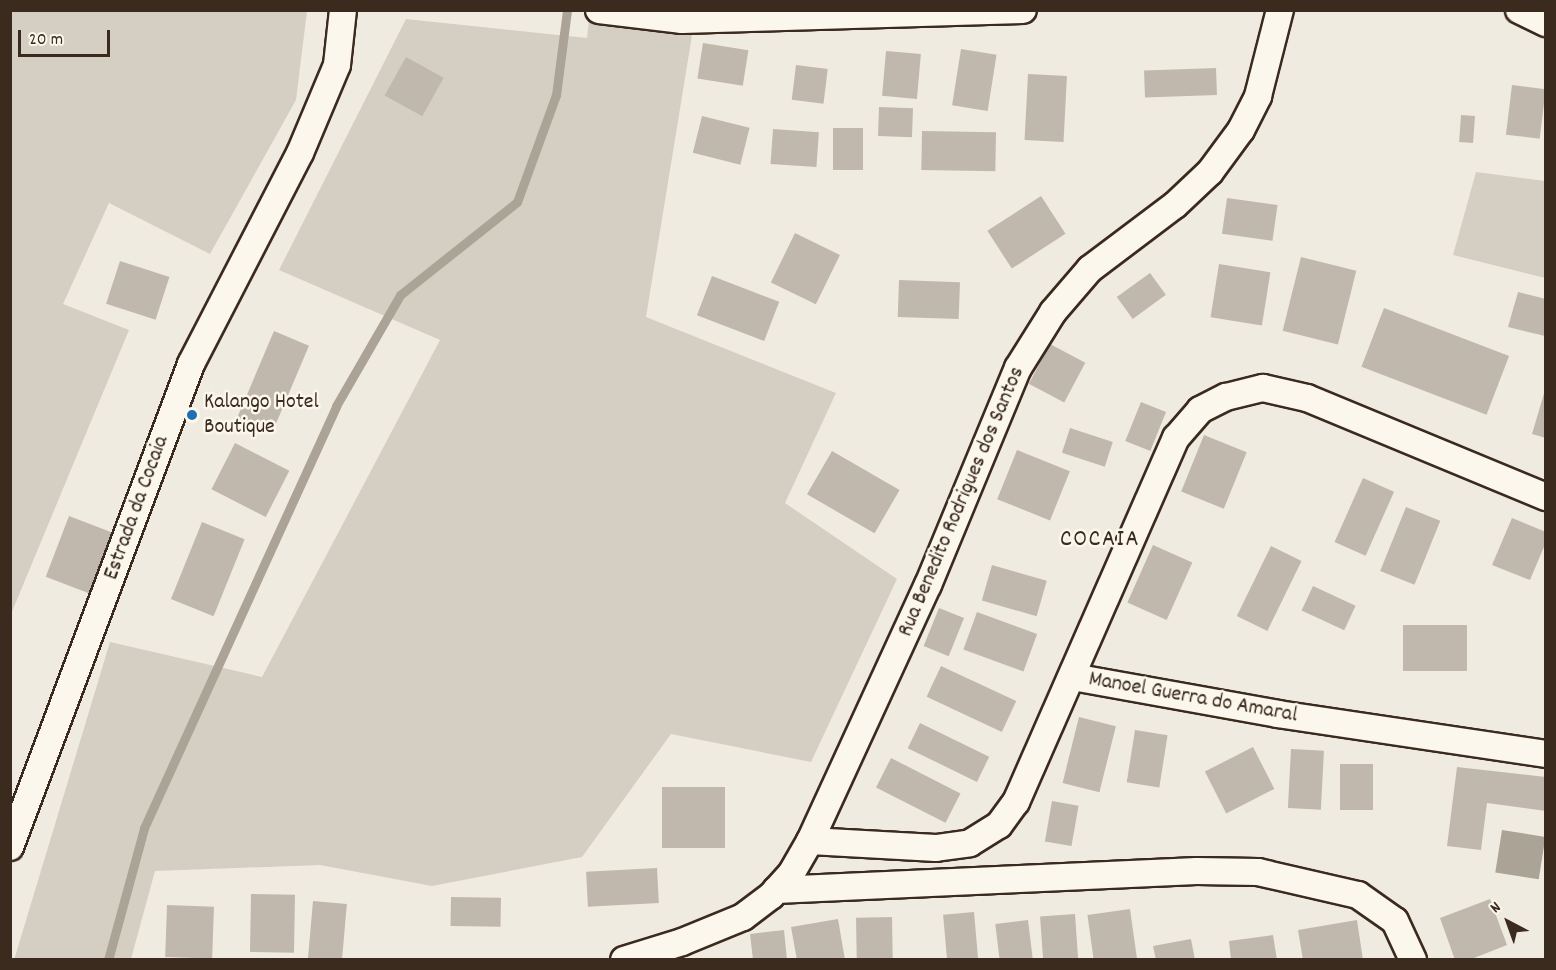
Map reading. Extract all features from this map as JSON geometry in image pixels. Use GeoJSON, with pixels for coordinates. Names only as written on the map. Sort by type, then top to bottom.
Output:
{"type":"FeatureCollection","features":[{"type":"Feature","properties":{"kind":"street","name":"Estrada da Cocaia"},"geometry":{"type":"LineString","coordinates":[[10,847],[191,364],[300,153],[337,65],[344,10]]}},
{"type":"Feature","properties":{"kind":"street"},"geometry":{"type":"LineString","coordinates":[[599,10],[682,20],[1023,10]]}},
{"type":"Feature","properties":{"kind":"street","name":"Rua Benedito Rodrigues dos Santos"},"geometry":{"type":"LineString","coordinates":[[624,960],[684,951],[743,917],[776,890],[810,841],[928,585],[1018,368],[1053,312],[1090,269],[1184,196],[1210,172],[1241,130],[1258,96],[1280,10]]}},
{"type":"Feature","properties":{"kind":"street"},"geometry":{"type":"LineString","coordinates":[[1520,10],[1545,23]]}},
{"type":"Feature","properties":{"kind":"street","name":"Manoel Guerra do Amaral"},"geometry":{"type":"LineString","coordinates":[[1545,497],[1307,398],[1263,388],[1226,397],[1200,410],[1176,438],[1073,677],[1278,714],[1545,754]]}},
{"type":"Feature","properties":{"kind":"street"},"geometry":{"type":"LineString","coordinates":[[810,841],[936,848],[970,843],[999,825],[1016,802],[1073,677]]}},
{"type":"Feature","properties":{"kind":"street"},"geometry":{"type":"LineString","coordinates":[[776,890],[1197,871],[1258,872],[1358,894],[1395,921],[1413,960]]}},
{"type":"Feature","properties":{"kind":"shaded area"},"geometry":{"type":"Polygon","coordinates":[[[11,10],[307,11],[296,100],[210,254],[109,203],[63,304],[129,330],[11,614],[11,10]]]}},
{"type":"Feature","properties":{"kind":"shaded area"},"geometry":{"type":"Polygon","coordinates":[[[590,11],[696,11],[646,317],[836,393],[785,503],[897,579],[811,762],[671,734],[582,857],[432,886],[320,865],[155,871],[131,959],[14,960],[110,642],[262,677],[440,340],[279,270],[406,19],[587,38],[590,11]]]}},
{"type":"Feature","properties":{"kind":"shaded area"},"geometry":{"type":"Polygon","coordinates":[[[1476,172],[1545,181],[1545,278],[1453,255],[1476,172]]]}},
{"type":"Feature","properties":{"kind":"shaded area"},"geometry":{"type":"Polygon","coordinates":[[[1502,830],[1545,837],[1539,879],[1495,872],[1502,830]]]}},
{"type":"Feature","properties":{"kind":"building"},"geometry":{"type":"Polygon","coordinates":[[[703,43],[748,50],[743,86],[697,79],[703,43]]]}},
{"type":"Feature","properties":{"kind":"building"},"geometry":{"type":"Polygon","coordinates":[[[961,49],[997,55],[988,111],[952,105],[961,49]]]}},
{"type":"Feature","properties":{"kind":"building"},"geometry":{"type":"Polygon","coordinates":[[[886,51],[921,54],[917,99],[882,96],[886,51]]]}},
{"type":"Feature","properties":{"kind":"building"},"geometry":{"type":"Polygon","coordinates":[[[406,57],[444,78],[422,116],[385,95],[406,57]]]}},
{"type":"Feature","properties":{"kind":"building"},"geometry":{"type":"Polygon","coordinates":[[[796,65],[828,69],[823,104],[792,100],[796,65]]]}},
{"type":"Feature","properties":{"kind":"building"},"geometry":{"type":"Polygon","coordinates":[[[1216,68],[1217,95],[1145,97],[1144,71],[1216,68]]]}},
{"type":"Feature","properties":{"kind":"building"},"geometry":{"type":"Polygon","coordinates":[[[1028,74],[1067,76],[1063,142],[1025,140],[1028,74]]]}},
{"type":"Feature","properties":{"kind":"building"},"geometry":{"type":"Polygon","coordinates":[[[1512,85],[1546,89],[1540,139],[1506,135],[1512,85]]]}},
{"type":"Feature","properties":{"kind":"building"},"geometry":{"type":"Polygon","coordinates":[[[879,107],[913,108],[912,137],[878,136],[879,107]]]}},
{"type":"Feature","properties":{"kind":"building"},"geometry":{"type":"Polygon","coordinates":[[[1461,115],[1475,116],[1473,143],[1459,142],[1461,115]]]}},
{"type":"Feature","properties":{"kind":"building"},"geometry":{"type":"Polygon","coordinates":[[[702,116],[750,128],[740,165],[693,153],[702,116]]]}},
{"type":"Feature","properties":{"kind":"building"},"geometry":{"type":"Polygon","coordinates":[[[833,128],[863,128],[863,170],[833,170],[833,128]]]}},
{"type":"Feature","properties":{"kind":"building"},"geometry":{"type":"Polygon","coordinates":[[[773,129],[819,132],[816,167],[771,164],[773,129]]]}},
{"type":"Feature","properties":{"kind":"building"},"geometry":{"type":"Polygon","coordinates":[[[922,131],[996,132],[995,171],[921,170],[922,131]]]}},
{"type":"Feature","properties":{"kind":"building"},"geometry":{"type":"Polygon","coordinates":[[[1041,196],[1066,234],[1012,269],[987,231],[1041,196]]]}},
{"type":"Feature","properties":{"kind":"building"},"geometry":{"type":"Polygon","coordinates":[[[1227,198],[1278,205],[1272,241],[1222,234],[1227,198]]]}},
{"type":"Feature","properties":{"kind":"building"},"geometry":{"type":"Polygon","coordinates":[[[795,233],[840,255],[816,304],[771,282],[795,233]]]}},
{"type":"Feature","properties":{"kind":"building"},"geometry":{"type":"Polygon","coordinates":[[[1301,257],[1356,271],[1338,345],[1283,331],[1301,257]]]}},
{"type":"Feature","properties":{"kind":"building"},"geometry":{"type":"Polygon","coordinates":[[[120,261],[169,277],[156,320],[106,304],[120,261]]]}},
{"type":"Feature","properties":{"kind":"building"},"geometry":{"type":"Polygon","coordinates":[[[1219,264],[1270,272],[1262,325],[1211,317],[1219,264]]]}},
{"type":"Feature","properties":{"kind":"building"},"geometry":{"type":"Polygon","coordinates":[[[1150,273],[1166,295],[1133,319],[1117,297],[1150,273]]]}},
{"type":"Feature","properties":{"kind":"building"},"geometry":{"type":"Polygon","coordinates":[[[712,276],[779,302],[764,341],[697,315],[712,276]]]}},
{"type":"Feature","properties":{"kind":"building"},"geometry":{"type":"Polygon","coordinates":[[[899,280],[960,282],[959,319],[898,317],[899,280]]]}},
{"type":"Feature","properties":{"kind":"building"},"geometry":{"type":"Polygon","coordinates":[[[1518,292],[1546,299],[1545,336],[1508,327],[1518,292]]]}},
{"type":"Feature","properties":{"kind":"building"},"geometry":{"type":"Polygon","coordinates":[[[1384,308],[1509,356],[1487,415],[1361,367],[1384,308]]]}},
{"type":"Feature","properties":{"kind":"building"},"geometry":{"type":"Polygon","coordinates":[[[274,331],[309,346],[271,434],[236,419],[274,331]]]}},
{"type":"Feature","properties":{"kind":"building"},"geometry":{"type":"Polygon","coordinates":[[[1050,344],[1085,363],[1064,403],[1029,384],[1050,344]]]}},
{"type":"Feature","properties":{"kind":"building"},"geometry":{"type":"Polygon","coordinates":[[[1546,390],[1546,438],[1532,434],[1546,390]]]}},
{"type":"Feature","properties":{"kind":"building"},"geometry":{"type":"Polygon","coordinates":[[[1141,402],[1166,412],[1150,451],[1125,441],[1141,402]]]}},
{"type":"Feature","properties":{"kind":"building"},"geometry":{"type":"Polygon","coordinates":[[[1070,428],[1113,442],[1105,467],[1062,453],[1070,428]]]}},
{"type":"Feature","properties":{"kind":"building"},"geometry":{"type":"Polygon","coordinates":[[[1204,435],[1247,452],[1224,509],[1181,492],[1204,435]]]}},
{"type":"Feature","properties":{"kind":"building"},"geometry":{"type":"Polygon","coordinates":[[[235,443],[289,471],[266,517],[211,489],[235,443]]]}},
{"type":"Feature","properties":{"kind":"building"},"geometry":{"type":"Polygon","coordinates":[[[1017,450],[1070,471],[1050,520],[997,499],[1017,450]]]}},
{"type":"Feature","properties":{"kind":"building"},"geometry":{"type":"Polygon","coordinates":[[[832,451],[900,490],[875,533],[807,494],[832,451]]]}},
{"type":"Feature","properties":{"kind":"building"},"geometry":{"type":"Polygon","coordinates":[[[1363,478],[1394,492],[1366,556],[1335,542],[1363,478]]]}},
{"type":"Feature","properties":{"kind":"building"},"geometry":{"type":"Polygon","coordinates":[[[1406,507],[1440,521],[1414,585],[1380,571],[1406,507]]]}},
{"type":"Feature","properties":{"kind":"building"},"geometry":{"type":"Polygon","coordinates":[[[69,516],[115,534],[91,594],[46,577],[69,516]]]}},
{"type":"Feature","properties":{"kind":"building"},"geometry":{"type":"Polygon","coordinates":[[[1512,518],[1546,532],[1546,542],[1530,580],[1492,565],[1512,518]]]}},
{"type":"Feature","properties":{"kind":"building"},"geometry":{"type":"Polygon","coordinates":[[[202,522],[245,539],[214,616],[171,599],[202,522]]]}},
{"type":"Feature","properties":{"kind":"building"},"geometry":{"type":"Polygon","coordinates":[[[1153,545],[1192,562],[1167,620],[1127,603],[1153,545]]]}},
{"type":"Feature","properties":{"kind":"building"},"geometry":{"type":"Polygon","coordinates":[[[1271,546],[1302,561],[1267,631],[1237,616],[1271,546]]]}},
{"type":"Feature","properties":{"kind":"building"},"geometry":{"type":"Polygon","coordinates":[[[992,565],[1047,581],[1037,616],[982,601],[992,565]]]}},
{"type":"Feature","properties":{"kind":"building"},"geometry":{"type":"Polygon","coordinates":[[[1313,586],[1356,606],[1344,630],[1302,610],[1313,586]]]}},
{"type":"Feature","properties":{"kind":"building"},"geometry":{"type":"Polygon","coordinates":[[[939,608],[964,618],[949,656],[924,646],[939,608]]]}},
{"type":"Feature","properties":{"kind":"building"},"geometry":{"type":"Polygon","coordinates":[[[977,612],[1037,634],[1023,671],[963,650],[977,612]]]}},
{"type":"Feature","properties":{"kind":"building"},"geometry":{"type":"Polygon","coordinates":[[[1403,625],[1467,625],[1467,671],[1403,671],[1403,625]]]}},
{"type":"Feature","properties":{"kind":"building"},"geometry":{"type":"Polygon","coordinates":[[[941,666],[1016,701],[1002,732],[927,697],[941,666]]]}},
{"type":"Feature","properties":{"kind":"building"},"geometry":{"type":"Polygon","coordinates":[[[1079,717],[1116,726],[1099,792],[1063,783],[1079,717]]]}},
{"type":"Feature","properties":{"kind":"building"},"geometry":{"type":"Polygon","coordinates":[[[920,723],[989,757],[977,782],[908,748],[920,723]]]}},
{"type":"Feature","properties":{"kind":"building"},"geometry":{"type":"Polygon","coordinates":[[[1135,730],[1168,735],[1159,788],[1127,782],[1135,730]]]}},
{"type":"Feature","properties":{"kind":"building"},"geometry":{"type":"Polygon","coordinates":[[[1253,747],[1274,789],[1226,813],[1205,772],[1253,747]]]}},
{"type":"Feature","properties":{"kind":"building"},"geometry":{"type":"Polygon","coordinates":[[[1291,749],[1324,751],[1321,810],[1288,808],[1291,749]]]}},
{"type":"Feature","properties":{"kind":"building"},"geometry":{"type":"Polygon","coordinates":[[[891,758],[960,793],[946,823],[876,787],[891,758]]]}},
{"type":"Feature","properties":{"kind":"building"},"geometry":{"type":"Polygon","coordinates":[[[1340,764],[1373,764],[1373,810],[1340,810],[1340,764]]]}},
{"type":"Feature","properties":{"kind":"building"},"geometry":{"type":"Polygon","coordinates":[[[1457,767],[1546,777],[1546,811],[1487,803],[1481,850],[1447,846],[1457,767]]]}},
{"type":"Feature","properties":{"kind":"building"},"geometry":{"type":"Polygon","coordinates":[[[662,787],[725,787],[725,848],[662,848],[662,787]]]}},
{"type":"Feature","properties":{"kind":"building"},"geometry":{"type":"Polygon","coordinates":[[[1052,801],[1079,806],[1071,846],[1045,841],[1052,801]]]}},
{"type":"Feature","properties":{"kind":"building"},"geometry":{"type":"Polygon","coordinates":[[[657,868],[659,903],[588,907],[586,872],[657,868]]]}},
{"type":"Feature","properties":{"kind":"building"},"geometry":{"type":"Polygon","coordinates":[[[251,894],[295,895],[294,953],[250,952],[251,894]]]}},
{"type":"Feature","properties":{"kind":"building"},"geometry":{"type":"Polygon","coordinates":[[[451,897],[501,898],[500,927],[450,926],[451,897]]]}},
{"type":"Feature","properties":{"kind":"building"},"geometry":{"type":"Polygon","coordinates":[[[1490,899],[1507,945],[1469,960],[1455,960],[1440,918],[1490,899]]]}},
{"type":"Feature","properties":{"kind":"building"},"geometry":{"type":"Polygon","coordinates":[[[313,901],[347,904],[342,960],[308,959],[313,901]]]}},
{"type":"Feature","properties":{"kind":"building"},"geometry":{"type":"Polygon","coordinates":[[[167,905],[214,907],[212,959],[165,957],[167,905]]]}},
{"type":"Feature","properties":{"kind":"building"},"geometry":{"type":"Polygon","coordinates":[[[1130,909],[1137,960],[1094,960],[1087,915],[1130,909]]]}},
{"type":"Feature","properties":{"kind":"building"},"geometry":{"type":"Polygon","coordinates":[[[974,912],[978,960],[947,960],[943,915],[974,912]]]}},
{"type":"Feature","properties":{"kind":"building"},"geometry":{"type":"Polygon","coordinates":[[[1075,914],[1078,960],[1043,960],[1040,916],[1075,914]]]}},
{"type":"Feature","properties":{"kind":"building"},"geometry":{"type":"Polygon","coordinates":[[[892,917],[893,960],[857,960],[856,918],[892,917]]]}},
{"type":"Feature","properties":{"kind":"building"},"geometry":{"type":"Polygon","coordinates":[[[838,919],[845,960],[797,960],[791,927],[838,919]]]}},
{"type":"Feature","properties":{"kind":"building"},"geometry":{"type":"Polygon","coordinates":[[[1028,920],[1033,960],[1000,960],[995,924],[1028,920]]]}},
{"type":"Feature","properties":{"kind":"building"},"geometry":{"type":"Polygon","coordinates":[[[1357,920],[1363,960],[1303,960],[1298,930],[1357,920]]]}},
{"type":"Feature","properties":{"kind":"building"},"geometry":{"type":"Polygon","coordinates":[[[784,930],[787,960],[753,960],[750,934],[784,930]]]}},
{"type":"Feature","properties":{"kind":"building"},"geometry":{"type":"Polygon","coordinates":[[[1273,935],[1277,960],[1231,960],[1229,941],[1273,935]]]}},
{"type":"Feature","properties":{"kind":"building"},"geometry":{"type":"Polygon","coordinates":[[[1191,939],[1195,960],[1156,960],[1153,946],[1191,939]]]}},
{"type":"Feature","properties":{"kind":"waterway"},"geometry":{"type":"LineString","coordinates":[[108,960],[144,828],[336,406],[400,295],[517,202],[556,95],[567,10]]}},
{"type":"Feature","properties":{"kind":"place","name":"Kalango Hotel Boutique"},"geometry":{"type":"Point","coordinates":[192,415]}},
{"type":"Feature","properties":{"kind":"district","name":"COCAIA"},"geometry":{"type":"Point","coordinates":[1100,541]}}]}
